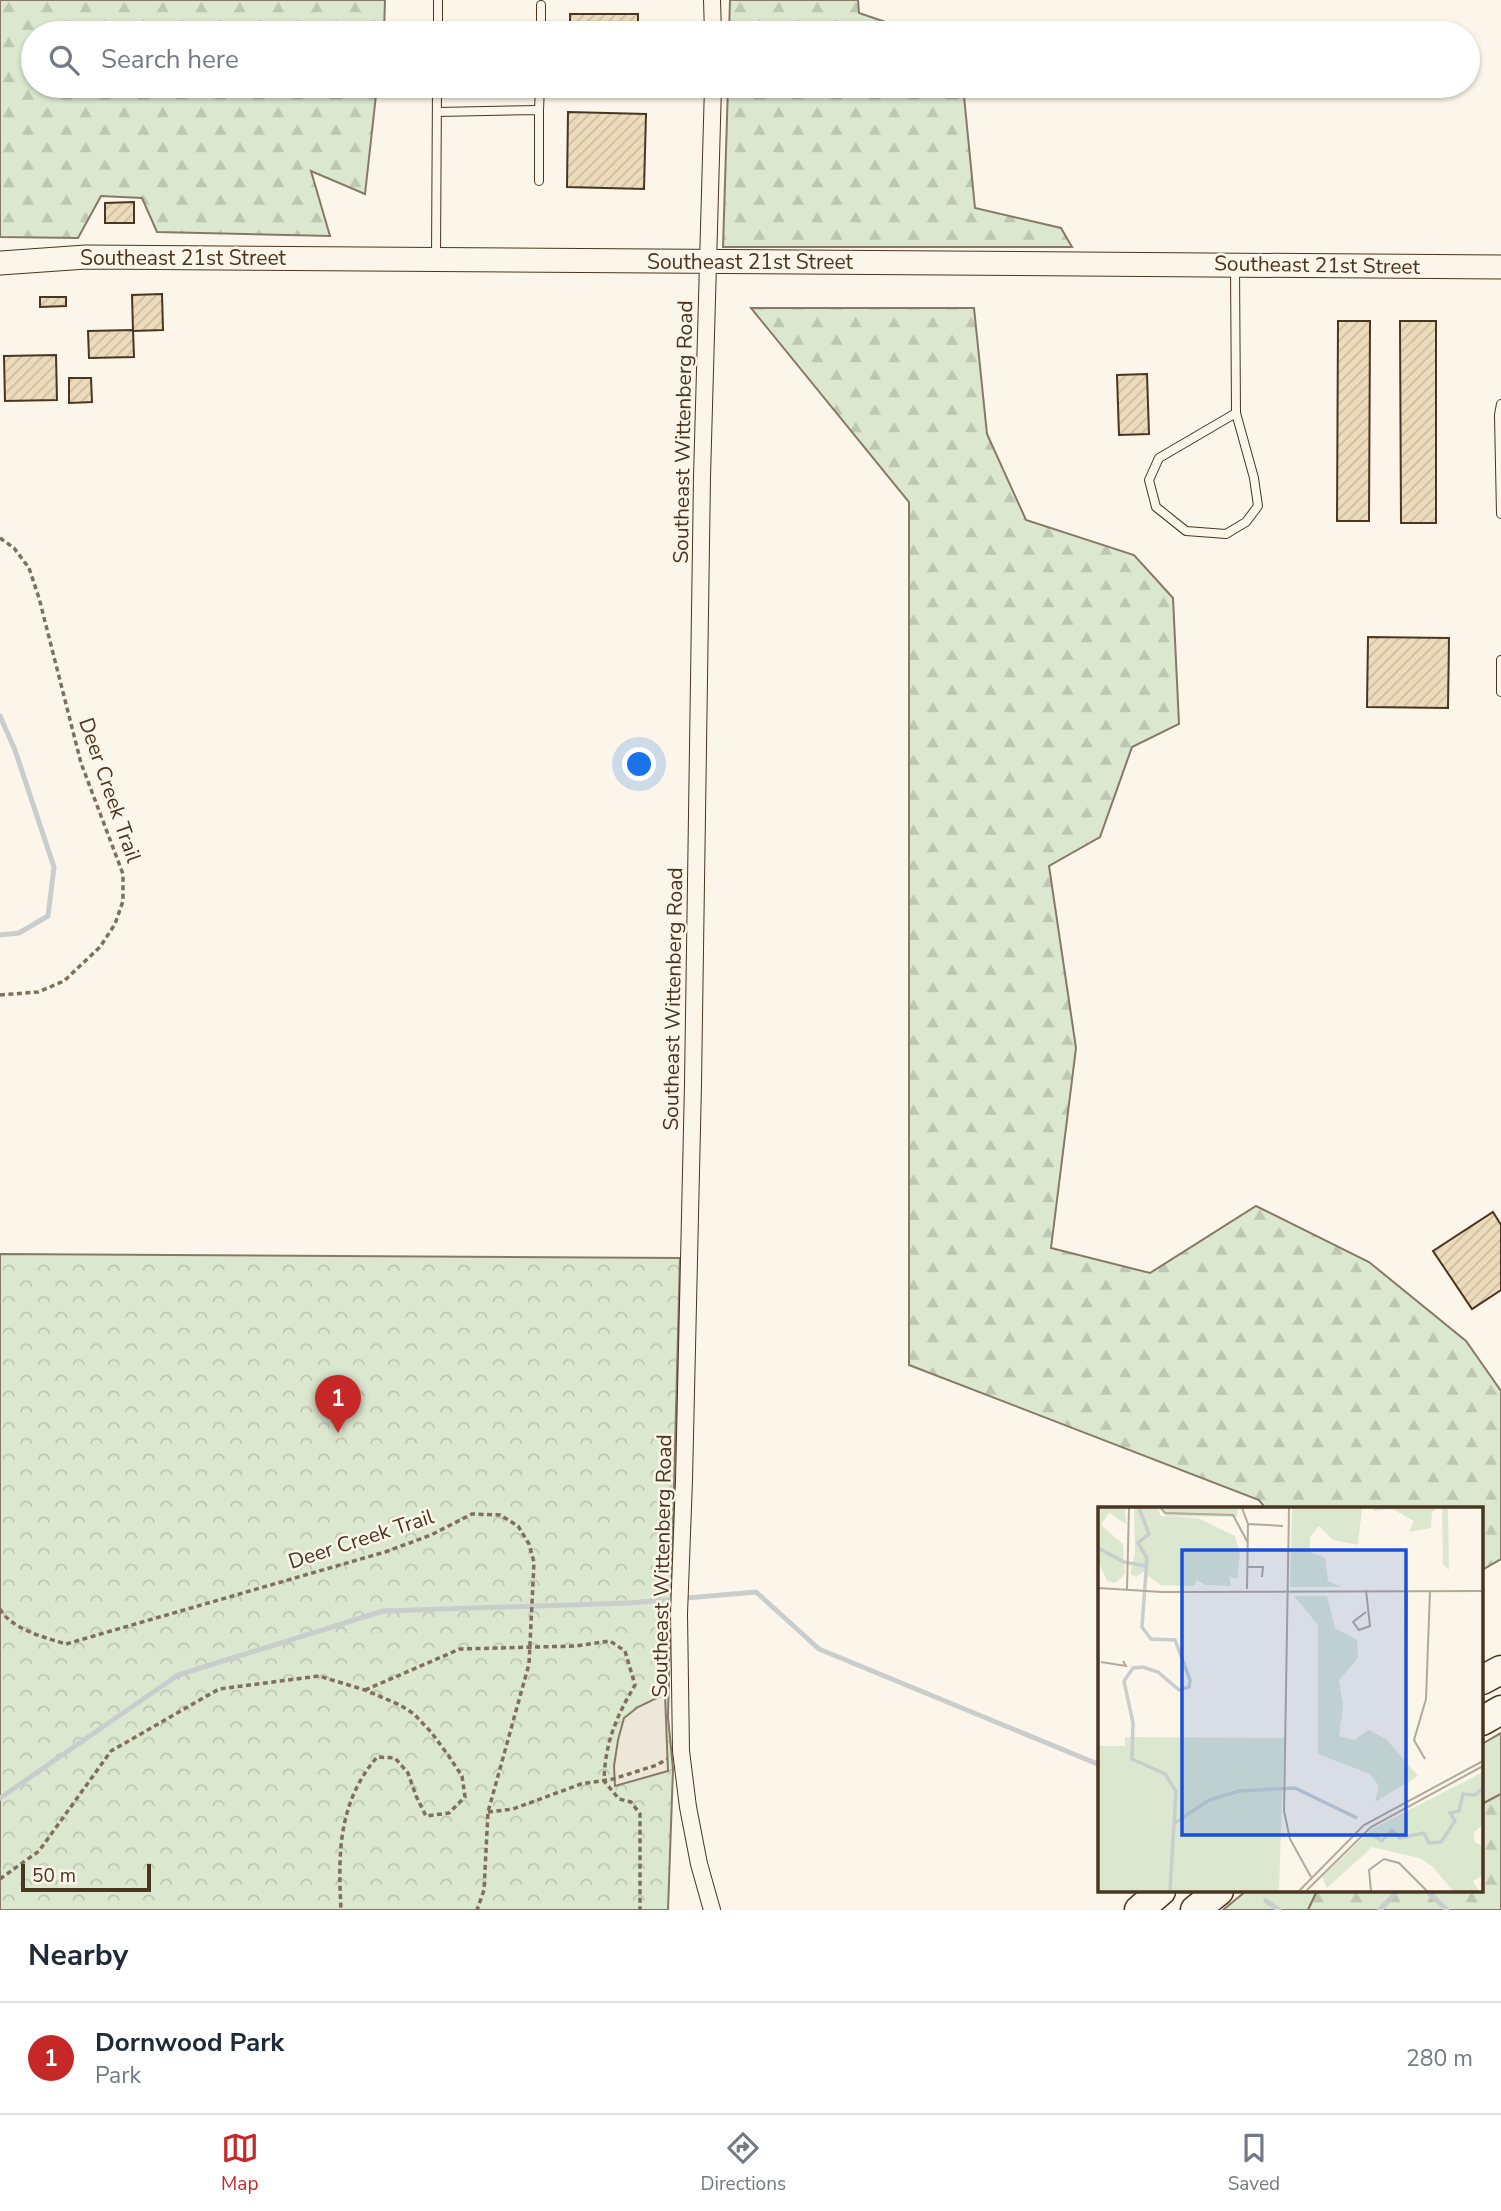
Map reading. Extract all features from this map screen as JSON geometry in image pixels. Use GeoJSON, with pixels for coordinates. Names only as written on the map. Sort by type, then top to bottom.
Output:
{"type":"FeatureCollection","features":[{"type":"Feature","properties":{"kind":"highway"},"geometry":{"type":"LineString","coordinates":[[1484,1679],[1501,1670]]}},
{"type":"Feature","properties":{"kind":"highway"},"geometry":{"type":"LineString","coordinates":[[1484,1720],[1501,1710]]}},
{"type":"Feature","properties":{"kind":"highway"},"geometry":{"type":"LineString","coordinates":[[1139,1910],[1160,1892]]}},
{"type":"Feature","properties":{"kind":"highway"},"geometry":{"type":"LineString","coordinates":[[1195,1910],[1218,1892]]}},
{"type":"Feature","properties":{"kind":"street"},"geometry":{"type":"LineString","coordinates":[[712,0],[713,21]]}},
{"type":"Feature","properties":{"kind":"street","name":"Southeast Wittenberg Road"},"geometry":{"type":"LineString","coordinates":[[712,1910],[699,1864],[681,1751],[679,1614],[693,1084],[702,477],[713,98]]}},
{"type":"Feature","properties":{"kind":"street","name":"Southeast 21st Street"},"geometry":{"type":"LineString","coordinates":[[0,263],[86,257],[1501,267]]}},
{"type":"Feature","properties":{"kind":"lane"},"geometry":{"type":"LineString","coordinates":[[438,0],[438,21]]}},
{"type":"Feature","properties":{"kind":"lane"},"geometry":{"type":"LineString","coordinates":[[541,5],[541,21]]}},
{"type":"Feature","properties":{"kind":"lane"},"geometry":{"type":"LineString","coordinates":[[436,261],[438,98]]}},
{"type":"Feature","properties":{"kind":"lane"},"geometry":{"type":"LineString","coordinates":[[539,181],[540,98]]}},
{"type":"Feature","properties":{"kind":"lane"},"geometry":{"type":"LineString","coordinates":[[437,112],[540,110]]}},
{"type":"Feature","properties":{"kind":"lane"},"geometry":{"type":"LineString","coordinates":[[1235,264],[1236,413],[1254,478],[1258,506],[1246,522],[1226,534],[1186,531],[1156,507],[1149,480],[1158,458],[1236,413]]}},
{"type":"Feature","properties":{"kind":"lane"},"geometry":{"type":"LineString","coordinates":[[1501,404],[1501,514]]}},
{"type":"Feature","properties":{"kind":"lane"},"geometry":{"type":"LineString","coordinates":[[1501,660],[1501,692]]}},
{"type":"Feature","properties":{"kind":"path","name":"Deer Creek Trail"},"geometry":{"type":"LineString","coordinates":[[0,538],[14,548],[29,568],[36,588],[81,763],[123,874],[123,901],[116,924],[100,947],[64,981],[38,992],[0,995]]}},
{"type":"Feature","properties":{"kind":"path","name":"Deer Creek Trail"},"geometry":{"type":"LineString","coordinates":[[0,1609],[3,1615],[29,1632],[66,1644],[385,1552],[431,1535],[472,1514],[500,1515],[517,1526],[529,1544],[534,1562],[529,1664],[488,1812],[484,1890],[477,1910]]}},
{"type":"Feature","properties":{"kind":"path"},"geometry":{"type":"LineString","coordinates":[[365,1690],[460,1648],[576,1646],[610,1641],[625,1651],[635,1685],[620,1709],[610,1737],[605,1758],[604,1781],[619,1799],[631,1802],[640,1814],[640,1910]]}},
{"type":"Feature","properties":{"kind":"path"},"geometry":{"type":"LineString","coordinates":[[0,1879],[39,1851],[111,1751],[219,1689],[319,1676],[365,1690],[407,1710],[431,1732],[462,1776],[464,1797],[449,1814],[426,1816],[408,1773],[394,1758],[377,1757],[361,1776],[343,1829],[338,1863],[341,1910]]}},
{"type":"Feature","properties":{"kind":"path"},"geometry":{"type":"LineString","coordinates":[[488,1812],[513,1809],[581,1784],[604,1781],[657,1765],[681,1751]]}},
{"type":"Feature","properties":{"kind":"green space"},"geometry":{"type":"Polygon","coordinates":[[[0,0],[385,0],[384,21],[21,21],[21,98],[376,98],[365,194],[311,171],[330,236],[157,232],[142,198],[101,196],[78,238],[0,237],[0,0]]]}},
{"type":"Feature","properties":{"kind":"green space"},"geometry":{"type":"Polygon","coordinates":[[[730,0],[858,0],[859,13],[883,21],[729,21],[730,0]]]}},
{"type":"Feature","properties":{"kind":"green space"},"geometry":{"type":"Polygon","coordinates":[[[728,98],[964,98],[975,208],[1061,228],[1072,247],[723,247],[728,98]]]}},
{"type":"Feature","properties":{"kind":"green space"},"geometry":{"type":"Polygon","coordinates":[[[751,308],[974,308],[987,434],[1026,520],[1134,555],[1173,598],[1179,724],[1132,747],[1100,837],[1049,866],[1076,1048],[1051,1248],[1150,1273],[1256,1206],[1369,1262],[1466,1341],[1501,1391],[1501,1559],[1484,1569],[1484,1507],[1264,1507],[1259,1500],[909,1365],[909,502],[751,308]]]}},
{"type":"Feature","properties":{"kind":"green space"},"geometry":{"type":"Polygon","coordinates":[[[0,1254],[680,1258],[668,1717],[673,1769],[668,1910],[0,1910],[0,1254]]]}},
{"type":"Feature","properties":{"kind":"green space"},"geometry":{"type":"Polygon","coordinates":[[[1501,1733],[1501,1794],[1484,1803],[1484,1743],[1501,1733]]]}},
{"type":"Feature","properties":{"kind":"green space"},"geometry":{"type":"Polygon","coordinates":[[[1501,1794],[1501,1910],[1308,1910],[1317,1892],[1484,1892],[1484,1803],[1501,1794]]]}},
{"type":"Feature","properties":{"kind":"green space"},"geometry":{"type":"Polygon","coordinates":[[[1245,1892],[1317,1892],[1308,1910],[1223,1910],[1245,1892]]]}},
{"type":"Feature","properties":{"kind":"shaded area"},"geometry":{"type":"Polygon","coordinates":[[[665,1694],[668,1771],[615,1786],[614,1766],[624,1718],[638,1707],[665,1694]]]}},
{"type":"Feature","properties":{"kind":"building"},"geometry":{"type":"Polygon","coordinates":[[[570,14],[638,14],[638,21],[570,21],[570,14]]]}},
{"type":"Feature","properties":{"kind":"building"},"geometry":{"type":"Polygon","coordinates":[[[568,112],[646,114],[644,189],[567,187],[568,112]]]}},
{"type":"Feature","properties":{"kind":"building"},"geometry":{"type":"Polygon","coordinates":[[[134,202],[134,223],[105,223],[105,203],[134,202]]]}},
{"type":"Feature","properties":{"kind":"building"},"geometry":{"type":"Polygon","coordinates":[[[162,294],[163,330],[133,331],[132,295],[162,294]]]}},
{"type":"Feature","properties":{"kind":"building"},"geometry":{"type":"Polygon","coordinates":[[[40,297],[66,297],[66,306],[40,307],[40,297]]]}},
{"type":"Feature","properties":{"kind":"building"},"geometry":{"type":"Polygon","coordinates":[[[1338,321],[1370,321],[1369,521],[1337,521],[1338,321]]]}},
{"type":"Feature","properties":{"kind":"building"},"geometry":{"type":"Polygon","coordinates":[[[1400,321],[1436,321],[1436,523],[1401,523],[1400,321]]]}},
{"type":"Feature","properties":{"kind":"building"},"geometry":{"type":"Polygon","coordinates":[[[133,330],[134,357],[89,358],[88,331],[133,330]]]}},
{"type":"Feature","properties":{"kind":"building"},"geometry":{"type":"Polygon","coordinates":[[[56,355],[57,400],[5,401],[4,356],[56,355]]]}},
{"type":"Feature","properties":{"kind":"building"},"geometry":{"type":"Polygon","coordinates":[[[1147,374],[1149,434],[1119,435],[1117,375],[1147,374]]]}},
{"type":"Feature","properties":{"kind":"building"},"geometry":{"type":"Polygon","coordinates":[[[69,378],[91,378],[92,402],[69,403],[69,378]]]}},
{"type":"Feature","properties":{"kind":"building"},"geometry":{"type":"Polygon","coordinates":[[[1368,637],[1449,638],[1448,708],[1367,707],[1368,637]]]}},
{"type":"Feature","properties":{"kind":"building"},"geometry":{"type":"Polygon","coordinates":[[[1493,1212],[1501,1225],[1501,1290],[1472,1309],[1433,1251],[1493,1212]]]}},
{"type":"Feature","properties":{"kind":"waterway"},"geometry":{"type":"LineString","coordinates":[[0,716],[15,750],[54,867],[48,916],[19,933],[0,935]]}},
{"type":"Feature","properties":{"kind":"waterway"},"geometry":{"type":"LineString","coordinates":[[0,1798],[178,1675],[383,1611],[629,1603],[756,1592],[819,1649],[1098,1764]]}},
{"type":"Feature","properties":{"kind":"waterway"},"geometry":{"type":"LineString","coordinates":[[1380,1910],[1396,1892]]}},
{"type":"Feature","properties":{"kind":"waterway"},"geometry":{"type":"LineString","coordinates":[[1428,1892],[1447,1910]]}},
{"type":"Feature","properties":{"kind":"waterway"},"geometry":{"type":"LineString","coordinates":[[1266,1901],[1279,1910]]}},
{"type":"Feature","properties":{"kind":"place","name":"Dornwood Park"},"geometry":{"type":"Point","coordinates":[338,1433]}}]}
